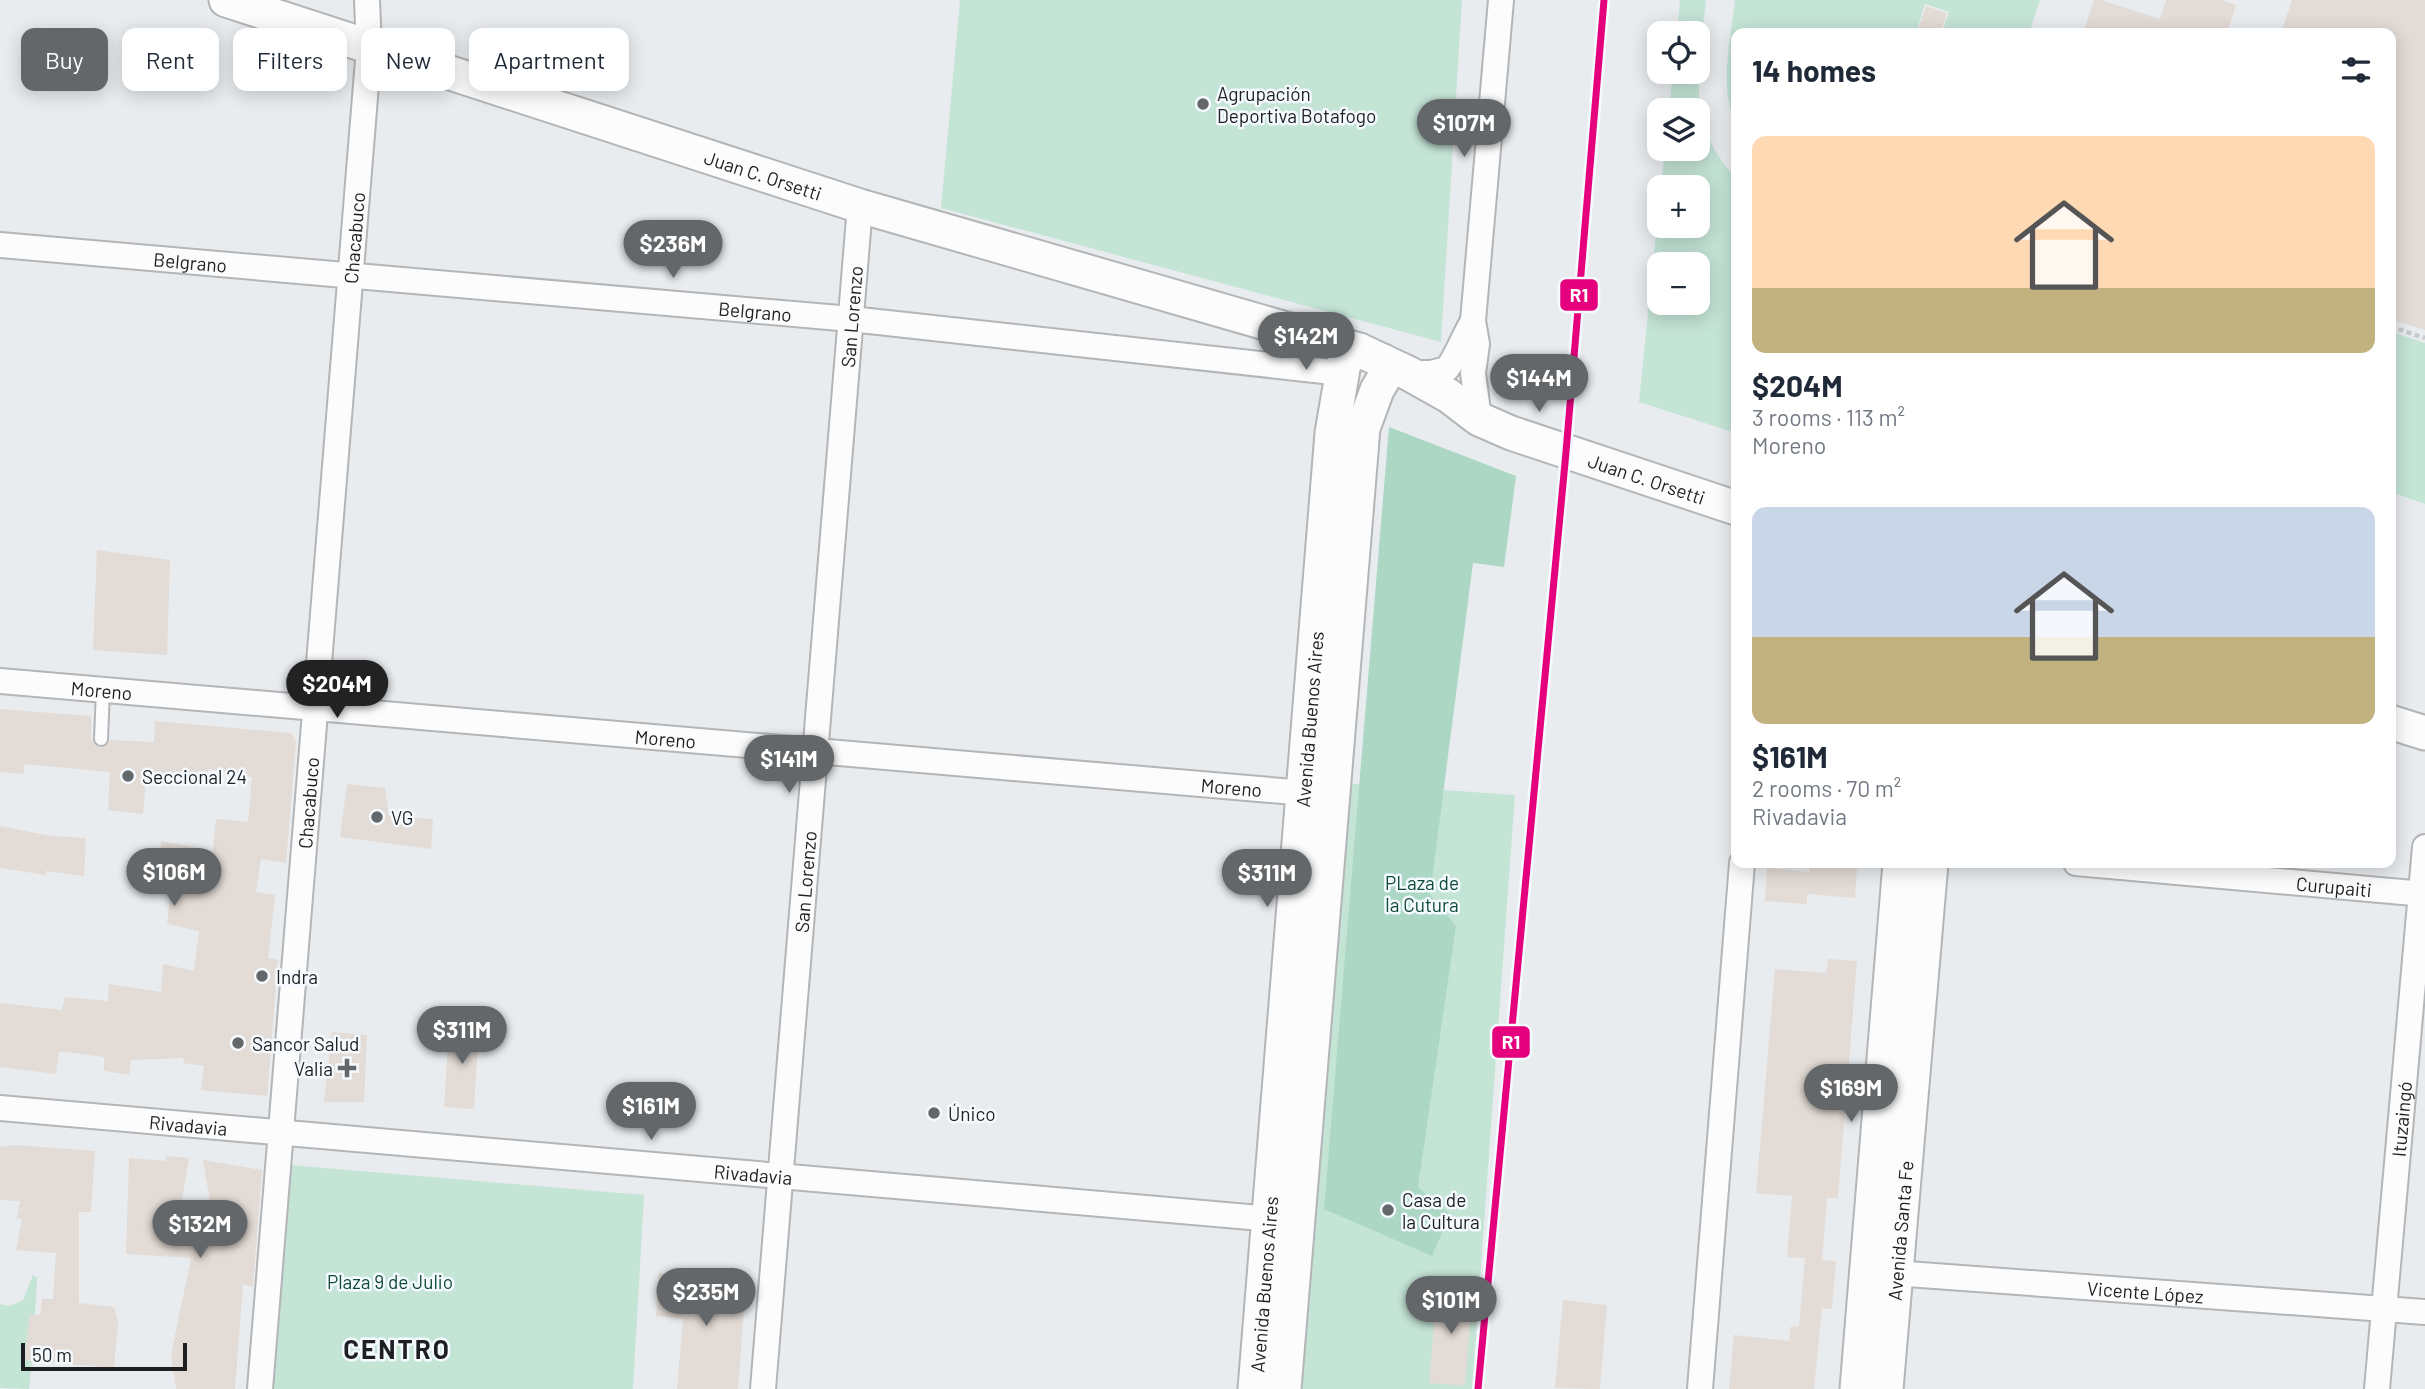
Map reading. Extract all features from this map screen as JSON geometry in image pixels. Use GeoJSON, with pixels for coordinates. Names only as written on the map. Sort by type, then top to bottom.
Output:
{"type":"FeatureCollection","features":[{"type":"Feature","properties":{"kind":"main road","name":"Juan C. Orsetti"},"geometry":{"type":"LineString","coordinates":[[226,0],[361,45]]}},
{"type":"Feature","properties":{"kind":"main road","name":"Juan C. Orsetti"},"geometry":{"type":"LineString","coordinates":[[455,75],[860,205],[1306,337],[1327,354],[1449,396],[1479,419],[1580,457],[1731,506]]}},
{"type":"Feature","properties":{"kind":"main road","name":"Avenida Buenos Aires"},"geometry":{"type":"LineString","coordinates":[[1284,1389],[1284,1220],[1318,794],[1332,433],[1374,369]]}},
{"type":"Feature","properties":{"kind":"main road"},"geometry":{"type":"LineString","coordinates":[[2396,724],[2425,733]]}},
{"type":"Feature","properties":{"kind":"main road","name":"Avenida Santa Fe"},"geometry":{"type":"LineString","coordinates":[[1886,1389],[1880,1272],[1900,868]]}},
{"type":"Feature","properties":{"kind":"main road","name":"Avenida Santa Fe"},"geometry":{"type":"LineString","coordinates":[[1857,1389],[1880,1272],[1930,868]]}},
{"type":"Feature","properties":{"kind":"main road","name":"Avenida Buenos Aires"},"geometry":{"type":"LineString","coordinates":[[1255,1389],[1284,1220]]}},
{"type":"Feature","properties":{"kind":"street","name":"Chacabuco"},"geometry":{"type":"LineString","coordinates":[[367,0],[368,28]]}},
{"type":"Feature","properties":{"kind":"street"},"geometry":{"type":"LineString","coordinates":[[1479,419],[1473,373],[1477,344],[1473,321],[1501,0]]}},
{"type":"Feature","properties":{"kind":"street","name":"Chacabuco"},"geometry":{"type":"LineString","coordinates":[[260,1389],[366,91]]}},
{"type":"Feature","properties":{"kind":"street","name":"San Lorenzo"},"geometry":{"type":"LineString","coordinates":[[763,1389],[860,205]]}},
{"type":"Feature","properties":{"kind":"street","name":"Belgrano"},"geometry":{"type":"LineString","coordinates":[[0,245],[851,319],[1374,369]]}},
{"type":"Feature","properties":{"kind":"street"},"geometry":{"type":"LineString","coordinates":[[1374,369],[1431,373],[1447,369],[1456,357],[1461,341],[1473,321]]}},
{"type":"Feature","properties":{"kind":"street","name":"Moreno"},"geometry":{"type":"LineString","coordinates":[[0,681],[1318,794]]}},
{"type":"Feature","properties":{"kind":"street","name":"Ituzaingó"},"geometry":{"type":"LineString","coordinates":[[2377,1389],[2425,848]]}},
{"type":"Feature","properties":{"kind":"street"},"geometry":{"type":"LineString","coordinates":[[1700,1389],[1741,868]]}},
{"type":"Feature","properties":{"kind":"street","name":"Curupaiti"},"geometry":{"type":"LineString","coordinates":[[2134,868],[2423,893]]}},
{"type":"Feature","properties":{"kind":"street","name":"Rivadavia"},"geometry":{"type":"LineString","coordinates":[[0,1108],[1284,1220]]}},
{"type":"Feature","properties":{"kind":"street","name":"Vicente López"},"geometry":{"type":"LineString","coordinates":[[1880,1272],[2425,1312]]}},
{"type":"Feature","properties":{"kind":"lane"},"geometry":{"type":"LineString","coordinates":[[101,739],[103,690]]}},
{"type":"Feature","properties":{"kind":"path"},"geometry":{"type":"LineString","coordinates":[[2396,329],[2425,338]]}},
{"type":"Feature","properties":{"kind":"green space","name":"Agrupación Deportiva Botafogo"},"geometry":{"type":"Polygon","coordinates":[[[960,0],[1462,0],[1441,342],[941,208],[960,0]]]}},
{"type":"Feature","properties":{"kind":"green space"},"geometry":{"type":"Polygon","coordinates":[[[1680,0],[1706,0],[1704,21],[1678,21],[1680,0]]]}},
{"type":"Feature","properties":{"kind":"green space"},"geometry":{"type":"Polygon","coordinates":[[[1735,0],[2040,0],[2031,28],[1944,28],[1949,12],[1925,4],[1918,28],[1731,28],[1735,0]]]}},
{"type":"Feature","properties":{"kind":"green space"},"geometry":{"type":"Polygon","coordinates":[[[1731,31],[1731,110],[1727,79],[1731,31]]]}},
{"type":"Feature","properties":{"kind":"green space"},"geometry":{"type":"Polygon","coordinates":[[[1672,84],[1699,84],[1700,98],[1670,98],[1672,84]]]}},
{"type":"Feature","properties":{"kind":"green space"},"geometry":{"type":"Polygon","coordinates":[[[1710,139],[1731,172],[1731,431],[1639,402],[1648,315],[1710,315],[1710,252],[1654,252],[1656,238],[1710,238],[1710,175],[1662,175],[1664,161],[1710,161],[1710,139]]]}},
{"type":"Feature","properties":{"kind":"green space"},"geometry":{"type":"Polygon","coordinates":[[[2396,334],[2425,343],[2425,504],[2396,494],[2396,334]]]}},
{"type":"Feature","properties":{"kind":"green space"},"geometry":{"type":"Polygon","coordinates":[[[1389,427],[1516,476],[1504,567],[1473,563],[1430,895],[1456,926],[1418,1187],[1450,1214],[1432,1256],[1324,1209],[1389,427]]]}},
{"type":"Feature","properties":{"kind":"green space","name":"PLaza de la Cutura"},"geometry":{"type":"Polygon","coordinates":[[[1343,783],[1515,795],[1472,1389],[1302,1389],[1343,783]]]}},
{"type":"Feature","properties":{"kind":"green space","name":"Plaza 9 de Julio"},"geometry":{"type":"Polygon","coordinates":[[[290,1165],[644,1195],[633,1389],[272,1389],[290,1165]]]}},
{"type":"Feature","properties":{"kind":"green space"},"geometry":{"type":"Polygon","coordinates":[[[33,1275],[37,1278],[35,1315],[30,1315],[24,1360],[32,1361],[29,1389],[0,1388],[0,1304],[9,1306],[23,1300],[33,1275]]]}},
{"type":"Feature","properties":{"kind":"building"},"geometry":{"type":"Polygon","coordinates":[[[2094,0],[2160,19],[2166,0],[2222,0],[2236,5],[2229,28],[2085,28],[2094,0]]]}},
{"type":"Feature","properties":{"kind":"building"},"geometry":{"type":"Polygon","coordinates":[[[2292,0],[2425,0],[2425,330],[2396,321],[2396,28],[2283,28],[2292,0]]]}},
{"type":"Feature","properties":{"kind":"building"},"geometry":{"type":"Polygon","coordinates":[[[1926,6],[1947,13],[1942,28],[1919,28],[1926,6]]]}},
{"type":"Feature","properties":{"kind":"building"},"geometry":{"type":"Polygon","coordinates":[[[97,550],[170,560],[167,655],[93,650],[97,550]]]}},
{"type":"Feature","properties":{"kind":"building"},"geometry":{"type":"Polygon","coordinates":[[[0,709],[91,716],[91,739],[100,748],[106,746],[110,740],[154,742],[155,721],[291,733],[296,741],[286,863],[261,859],[256,892],[275,895],[268,958],[278,960],[267,1096],[201,1090],[204,1066],[183,1063],[184,1058],[131,1060],[129,1075],[104,1071],[104,1057],[59,1051],[56,1074],[0,1067],[0,1003],[62,1010],[65,997],[108,1001],[109,984],[161,992],[163,964],[194,971],[199,931],[167,924],[173,868],[160,865],[161,841],[213,851],[216,819],[248,822],[252,777],[208,769],[207,780],[197,777],[146,778],[143,814],[108,810],[110,772],[24,764],[24,774],[0,772],[0,709]]]}},
{"type":"Feature","properties":{"kind":"building","name":"VG"},"geometry":{"type":"Polygon","coordinates":[[[347,784],[385,788],[389,816],[433,819],[431,849],[340,837],[347,784]]]}},
{"type":"Feature","properties":{"kind":"building"},"geometry":{"type":"Polygon","coordinates":[[[0,826],[51,836],[86,838],[84,876],[46,871],[46,875],[0,868],[0,826]]]}},
{"type":"Feature","properties":{"kind":"building"},"geometry":{"type":"Polygon","coordinates":[[[1767,868],[1809,872],[1809,868],[1857,868],[1855,898],[1807,894],[1807,904],[1765,901],[1767,868]]]}},
{"type":"Feature","properties":{"kind":"building"},"geometry":{"type":"Polygon","coordinates":[[[1828,959],[1857,961],[1838,1198],[1827,1198],[1822,1260],[1836,1261],[1832,1309],[1822,1308],[1814,1389],[1729,1389],[1734,1335],[1789,1341],[1791,1326],[1799,1327],[1805,1258],[1787,1257],[1792,1196],[1756,1193],[1775,969],[1826,973],[1828,959]]]}},
{"type":"Feature","properties":{"kind":"building"},"geometry":{"type":"Polygon","coordinates":[[[459,1021],[471,1021],[479,1029],[474,1109],[444,1107],[449,1027],[459,1021]]]}},
{"type":"Feature","properties":{"kind":"building","name":"Valia"},"geometry":{"type":"Polygon","coordinates":[[[332,1032],[367,1035],[364,1102],[324,1102],[332,1032]]]}},
{"type":"Feature","properties":{"kind":"building"},"geometry":{"type":"Polygon","coordinates":[[[15,1145],[95,1151],[91,1212],[79,1212],[79,1303],[114,1307],[118,1322],[114,1368],[24,1360],[30,1314],[40,1315],[42,1299],[53,1299],[56,1253],[16,1250],[22,1219],[17,1218],[20,1201],[0,1200],[0,1147],[15,1145]]]}},
{"type":"Feature","properties":{"kind":"building"},"geometry":{"type":"Polygon","coordinates":[[[166,1156],[189,1158],[176,1235],[217,1243],[203,1160],[262,1170],[253,1287],[243,1284],[235,1389],[176,1389],[171,1355],[191,1258],[126,1254],[129,1158],[166,1161],[166,1156]]]}},
{"type":"Feature","properties":{"kind":"building"},"geometry":{"type":"Polygon","coordinates":[[[659,1273],[746,1280],[738,1389],[677,1389],[683,1319],[656,1316],[659,1273]]]}},
{"type":"Feature","properties":{"kind":"building"},"geometry":{"type":"Polygon","coordinates":[[[1437,1285],[1473,1288],[1465,1386],[1429,1383],[1437,1285]]]}},
{"type":"Feature","properties":{"kind":"building"},"geometry":{"type":"Polygon","coordinates":[[[1563,1300],[1607,1305],[1600,1389],[1555,1388],[1563,1300]]]}},
{"type":"Feature","properties":{"kind":"transit line","name":"R1"},"geometry":{"type":"LineString","coordinates":[[1478,1389],[1566,452],[1604,0]]}},
{"type":"Feature","properties":{"kind":"place","name":"Agrupación Deportiva Botafogo"},"geometry":{"type":"Point","coordinates":[1203,104]}},
{"type":"Feature","properties":{"kind":"place","name":"Seccional 24"},"geometry":{"type":"Point","coordinates":[128,776]}},
{"type":"Feature","properties":{"kind":"place","name":"VG"},"geometry":{"type":"Point","coordinates":[377,817]}},
{"type":"Feature","properties":{"kind":"place","name":"Indra"},"geometry":{"type":"Point","coordinates":[262,976]}},
{"type":"Feature","properties":{"kind":"place","name":"Sancor Salud"},"geometry":{"type":"Point","coordinates":[238,1043]}},
{"type":"Feature","properties":{"kind":"place","name":"Valia"},"geometry":{"type":"Point","coordinates":[347,1068]}},
{"type":"Feature","properties":{"kind":"place","name":"Único"},"geometry":{"type":"Point","coordinates":[934,1113]}},
{"type":"Feature","properties":{"kind":"place","name":"Casa de la Cultura"},"geometry":{"type":"Point","coordinates":[1388,1210]}},
{"type":"Feature","properties":{"kind":"district","name":"CENTRO"},"geometry":{"type":"Point","coordinates":[397,1348]}}]}
